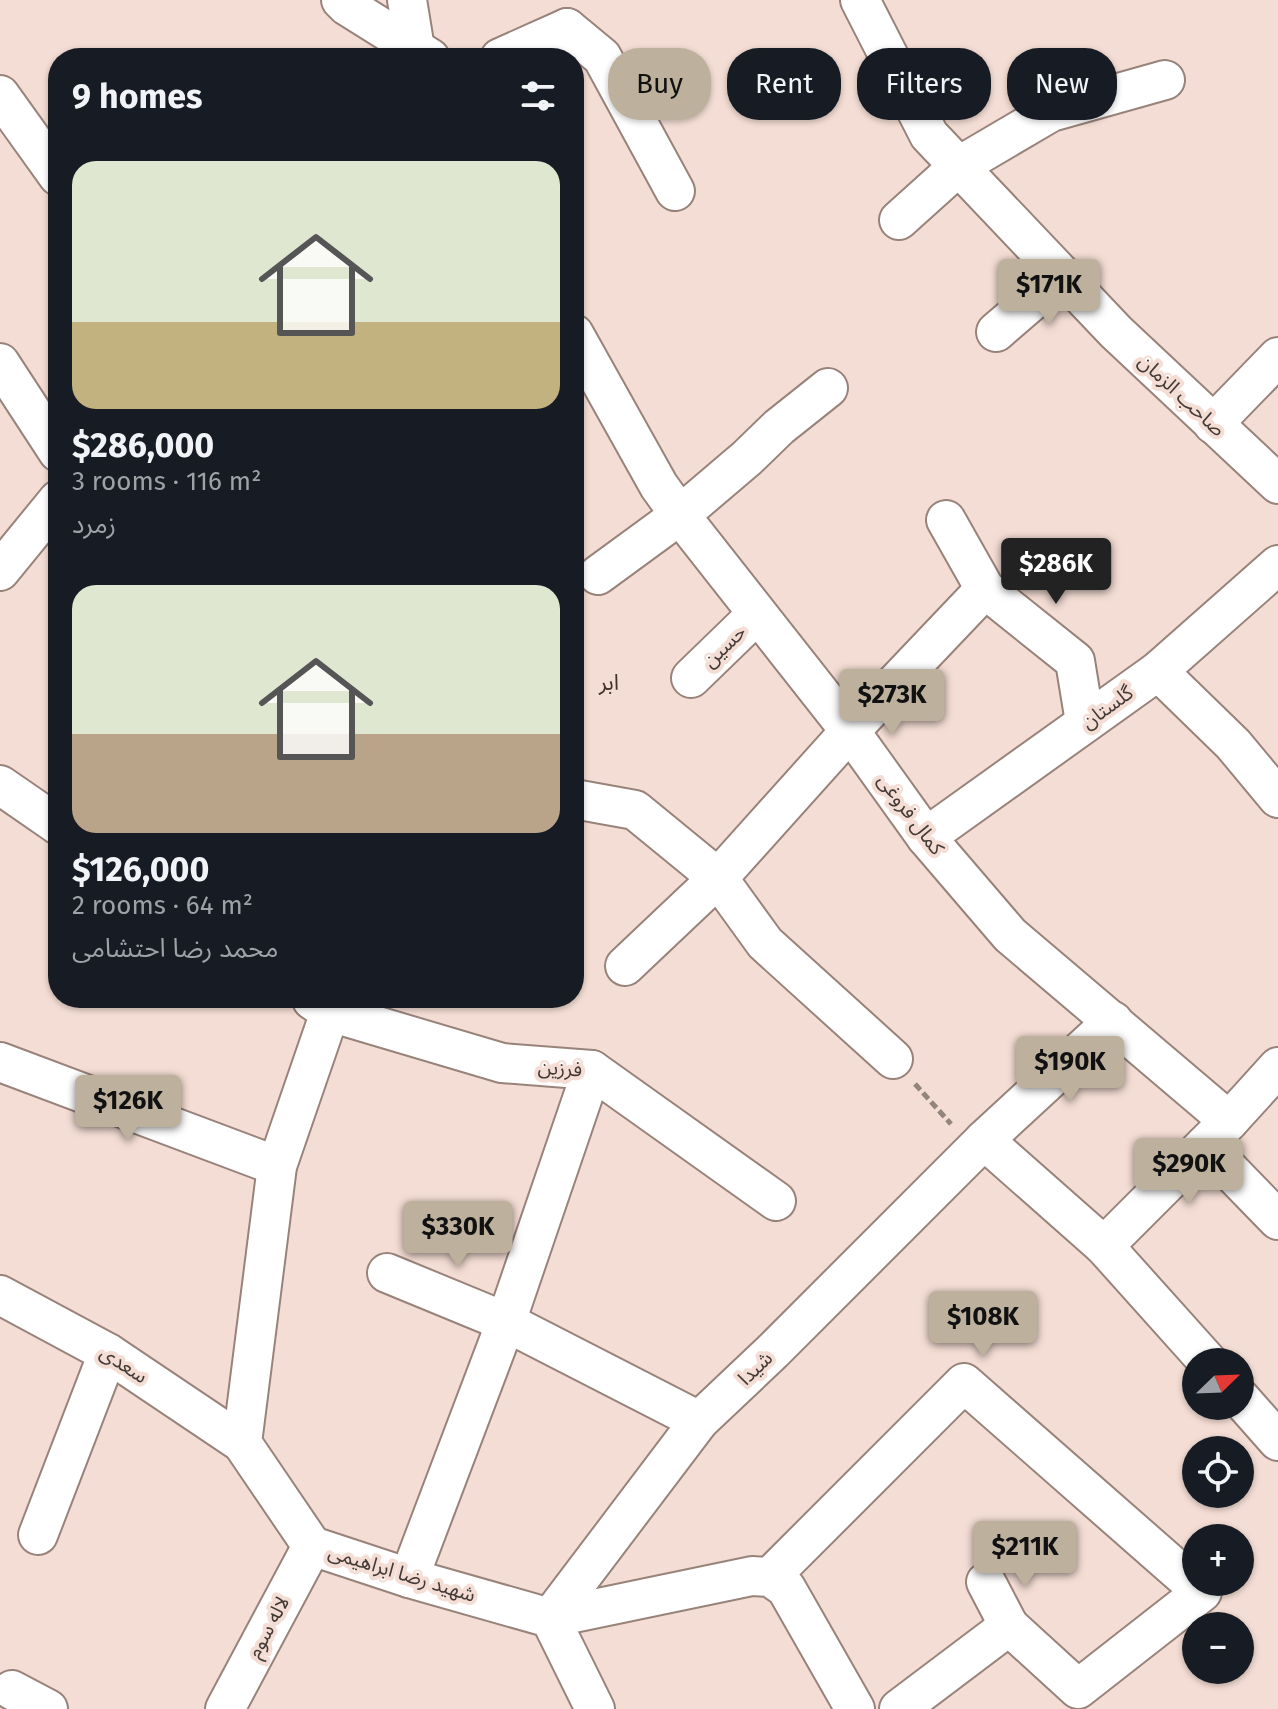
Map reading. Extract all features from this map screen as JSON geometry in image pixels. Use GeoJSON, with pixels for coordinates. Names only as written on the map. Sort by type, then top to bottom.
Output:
{"type":"FeatureCollection","features":[{"type":"Feature","properties":{"kind":"street"},"geometry":{"type":"LineString","coordinates":[[341,0],[413,48]]}},
{"type":"Feature","properties":{"kind":"street"},"geometry":{"type":"LineString","coordinates":[[407,0],[420,48]]}},
{"type":"Feature","properties":{"kind":"street","name":"صاحب الزمان"},"geometry":{"type":"LineString","coordinates":[[860,0],[929,135],[1116,332],[1278,484]]}},
{"type":"Feature","properties":{"kind":"street"},"geometry":{"type":"LineString","coordinates":[[516,48],[570,14],[602,57],[675,191]]}},
{"type":"Feature","properties":{"kind":"street"},"geometry":{"type":"LineString","coordinates":[[899,220],[959,166],[1051,112],[1165,80]]}},
{"type":"Feature","properties":{"kind":"street"},"geometry":{"type":"LineString","coordinates":[[0,95],[48,162]]}},
{"type":"Feature","properties":{"kind":"street"},"geometry":{"type":"LineString","coordinates":[[996,332],[1062,275]]}},
{"type":"Feature","properties":{"kind":"street","name":"کمال فروغی"},"geometry":{"type":"LineString","coordinates":[[584,352],[659,486],[850,731],[926,837],[1010,935],[1113,1021],[1217,1133],[1278,1220]]}},
{"type":"Feature","properties":{"kind":"street"},"geometry":{"type":"LineString","coordinates":[[1213,424],[1278,357]]}},
{"type":"Feature","properties":{"kind":"street"},"geometry":{"type":"LineString","coordinates":[[0,363],[48,437]]}},
{"type":"Feature","properties":{"kind":"street"},"geometry":{"type":"LineString","coordinates":[[598,575],[680,515],[828,388]]}},
{"type":"Feature","properties":{"kind":"street"},"geometry":{"type":"LineString","coordinates":[[0,571],[48,512]]}},
{"type":"Feature","properties":{"kind":"street"},"geometry":{"type":"LineString","coordinates":[[946,520],[985,589],[1075,661],[1085,722]]}},
{"type":"Feature","properties":{"kind":"street","name":"گلستان"},"geometry":{"type":"LineString","coordinates":[[926,837],[1158,671],[1278,565]]}},
{"type":"Feature","properties":{"kind":"street"},"geometry":{"type":"LineString","coordinates":[[625,966],[718,878],[850,731],[985,589]]}},
{"type":"Feature","properties":{"kind":"street","name":"حسین"},"geometry":{"type":"LineString","coordinates":[[691,678],[757,614]]}},
{"type":"Feature","properties":{"kind":"street"},"geometry":{"type":"LineString","coordinates":[[1158,671],[1233,744],[1278,798]]}},
{"type":"Feature","properties":{"kind":"street"},"geometry":{"type":"LineString","coordinates":[[0,785],[48,808]]}},
{"type":"Feature","properties":{"kind":"street"},"geometry":{"type":"LineString","coordinates":[[584,801],[635,810],[718,878],[765,943],[893,1059]]}},
{"type":"Feature","properties":{"kind":"street"},"geometry":{"type":"LineString","coordinates":[[242,1443],[277,1166],[325,1008]]}},
{"type":"Feature","properties":{"kind":"street","name":"فرزین"},"geometry":{"type":"LineString","coordinates":[[342,1008],[502,1063],[592,1070],[776,1201]]}},
{"type":"Feature","properties":{"kind":"street","name":"شیدا"},"geometry":{"type":"LineString","coordinates":[[550,1618],[699,1421],[984,1140],[1113,1021]]}},
{"type":"Feature","properties":{"kind":"street"},"geometry":{"type":"LineString","coordinates":[[0,1062],[277,1166]]}},
{"type":"Feature","properties":{"kind":"street"},"geometry":{"type":"LineString","coordinates":[[1104,1246],[1278,1067]]}},
{"type":"Feature","properties":{"kind":"street"},"geometry":{"type":"LineString","coordinates":[[409,1578],[506,1322],[592,1070]]}},
{"type":"Feature","properties":{"kind":"street"},"geometry":{"type":"LineString","coordinates":[[984,1140],[1104,1246],[1195,1348]]}},
{"type":"Feature","properties":{"kind":"street"},"geometry":{"type":"LineString","coordinates":[[387,1273],[506,1322],[699,1421]]}},
{"type":"Feature","properties":{"kind":"street","name":"سعدی"},"geometry":{"type":"LineString","coordinates":[[0,1295],[108,1353],[242,1443]]}},
{"type":"Feature","properties":{"kind":"street"},"geometry":{"type":"LineString","coordinates":[[38,1535],[108,1353]]}},
{"type":"Feature","properties":{"kind":"street"},"geometry":{"type":"LineString","coordinates":[[770,1577],[964,1383],[1202,1592],[1085,1699],[1009,1626],[986,1582]]}},
{"type":"Feature","properties":{"kind":"street"},"geometry":{"type":"LineString","coordinates":[[1254,1414],[1278,1441]]}},
{"type":"Feature","properties":{"kind":"street","name":"شهید رضا ابراهیمی"},"geometry":{"type":"LineString","coordinates":[[242,1443],[312,1546],[409,1578],[550,1618]]}},
{"type":"Feature","properties":{"kind":"street","name":"لاله سوم"},"geometry":{"type":"LineString","coordinates":[[225,1709],[312,1546]]}},
{"type":"Feature","properties":{"kind":"street"},"geometry":{"type":"LineString","coordinates":[[595,1709],[550,1618],[752,1576],[770,1577],[786,1588],[855,1709]]}},
{"type":"Feature","properties":{"kind":"street"},"geometry":{"type":"LineString","coordinates":[[899,1709],[1009,1626]]}},
{"type":"Feature","properties":{"kind":"street"},"geometry":{"type":"LineString","coordinates":[[12,1690],[48,1709]]}},
{"type":"Feature","properties":{"kind":"path"},"geometry":{"type":"LineString","coordinates":[[893,1059],[950,1124],[984,1140]]}},
{"type":"Feature","properties":{"kind":"district","name":"ابر"},"geometry":{"type":"Point","coordinates":[609,682]}}]}
